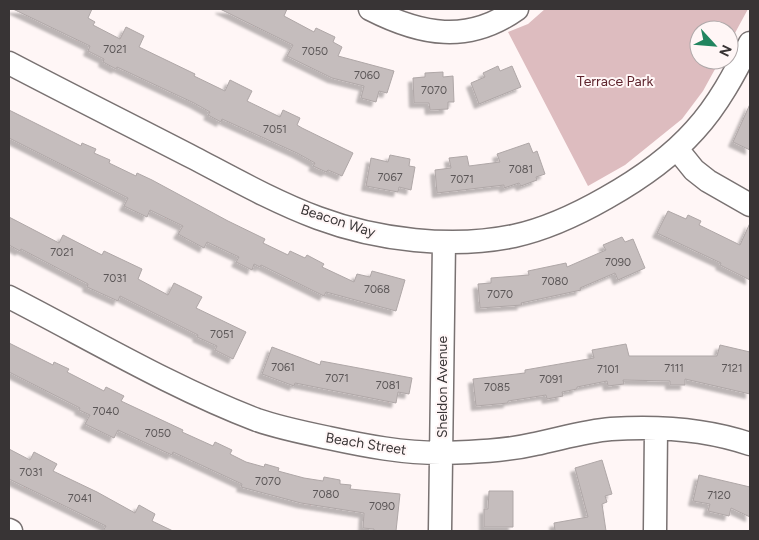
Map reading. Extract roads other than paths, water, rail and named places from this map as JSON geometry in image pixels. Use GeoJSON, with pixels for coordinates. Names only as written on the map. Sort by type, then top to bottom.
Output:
{"type":"FeatureCollection","features":[{"type":"Feature","properties":{"kind":"street"},"geometry":{"type":"LineString","coordinates":[[370,9],[408,26],[430,31],[453,32],[464,32],[484,26],[505,17],[517,9]]}},
{"type":"Feature","properties":{"kind":"street","name":"Beacon Way"},"geometry":{"type":"LineString","coordinates":[[9,63],[271,197],[318,218],[356,230],[392,238],[444,242],[515,236],[556,222],[593,206],[632,184],[677,149],[695,130],[719,98],[750,43]]}},
{"type":"Feature","properties":{"kind":"street"},"geometry":{"type":"LineString","coordinates":[[677,149],[694,170],[708,181],[750,205]]}},
{"type":"Feature","properties":{"kind":"street","name":"Sheldon Avenue"},"geometry":{"type":"LineString","coordinates":[[440,531],[444,242]]}},
{"type":"Feature","properties":{"kind":"street","name":"Beach Street"},"geometry":{"type":"LineString","coordinates":[[9,297],[224,406],[260,420],[303,433],[372,447],[409,452],[442,453],[511,448],[611,429],[684,430],[750,444]]}},
{"type":"Feature","properties":{"kind":"street"},"geometry":{"type":"LineString","coordinates":[[655,531],[656,429]]}},
{"type":"Feature","properties":{"kind":"park label","name":"Terrace Park"},"geometry":{"type":"Point","coordinates":[615,81]}}]}
